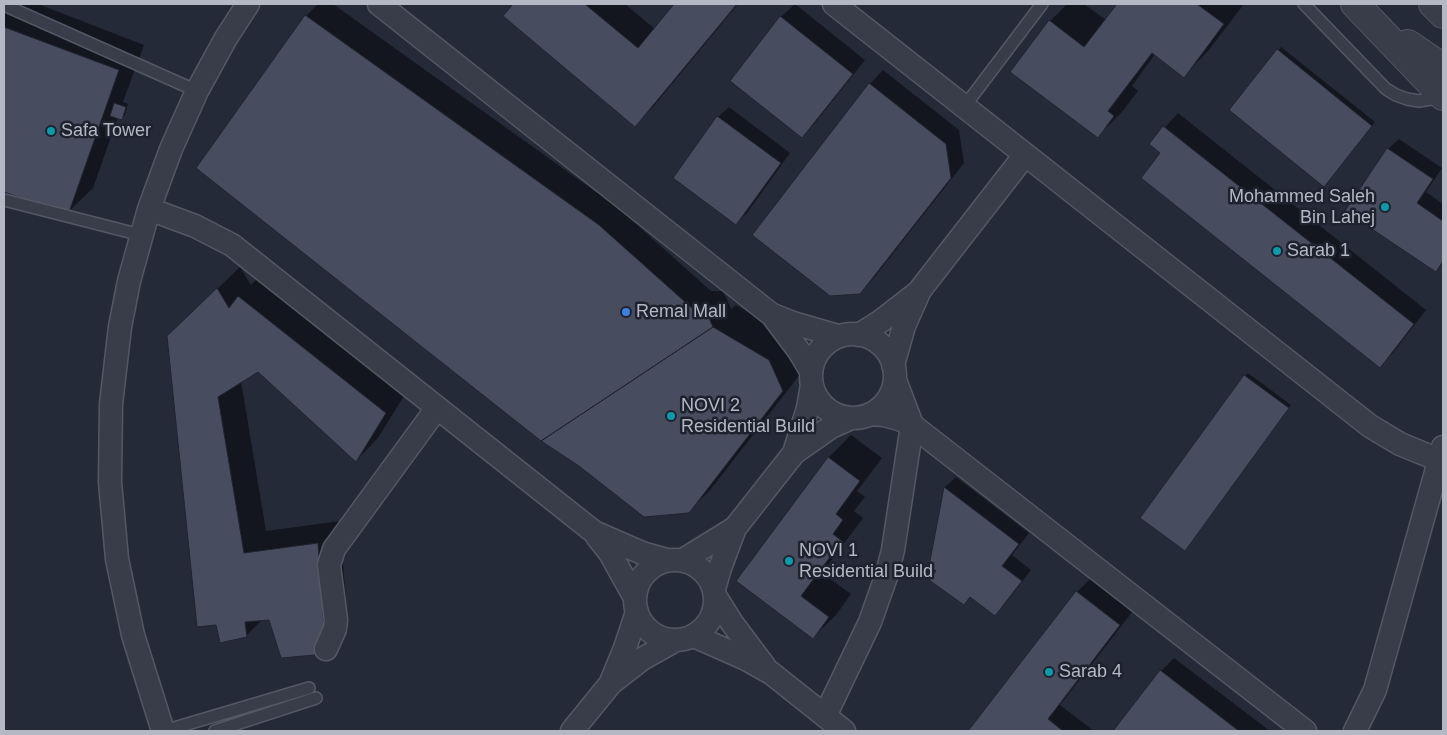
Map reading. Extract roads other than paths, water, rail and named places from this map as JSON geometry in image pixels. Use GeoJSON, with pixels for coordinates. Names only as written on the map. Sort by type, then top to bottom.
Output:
{"type":"FeatureCollection","features":[{"type":"Feature","properties":{"kind":"street"},"geometry":{"type":"LineString","coordinates":[[164,731],[133,635],[118,559],[110,482],[111,404],[120,327],[129,281],[149,209],[170,149],[196,92],[226,38],[248,4]]}},
{"type":"Feature","properties":{"kind":"street"},"geometry":{"type":"LineString","coordinates":[[379,4],[772,315],[799,351],[811,378],[817,398],[826,408],[838,415],[884,415],[912,425],[1305,731]]}},
{"type":"Feature","properties":{"kind":"street"},"geometry":{"type":"LineString","coordinates":[[834,4],[1370,426],[1400,444],[1441,453],[1375,690],[1355,731]]}},
{"type":"Feature","properties":{"kind":"street"},"geometry":{"type":"LineString","coordinates":[[1434,4],[1443,14]]}},
{"type":"Feature","properties":{"kind":"street"},"geometry":{"type":"LineString","coordinates":[[1364,13],[1443,96]]}},
{"type":"Feature","properties":{"kind":"street"},"geometry":{"type":"LineString","coordinates":[[1364,13],[1443,68]]}},
{"type":"Feature","properties":{"kind":"street"},"geometry":{"type":"LineString","coordinates":[[794,452],[808,408],[815,356],[825,344],[881,321],[920,290],[1026,155]]}},
{"type":"Feature","properties":{"kind":"street"},"geometry":{"type":"LineString","coordinates":[[149,209],[195,226],[232,246],[594,532],[626,547],[691,563],[706,573],[732,622],[771,673]]}},
{"type":"Feature","properties":{"kind":"street"},"geometry":{"type":"LineString","coordinates":[[572,731],[611,683],[642,659],[704,629],[711,619],[715,608],[715,592],[720,568],[735,528],[794,452],[825,431],[882,406],[890,394],[904,326],[920,290]]}},
{"type":"Feature","properties":{"kind":"street"},"geometry":{"type":"LineString","coordinates":[[772,315],[793,324],[877,342],[890,356],[912,425],[898,525],[887,574],[870,622],[825,716]]}},
{"type":"Feature","properties":{"kind":"street"},"geometry":{"type":"LineString","coordinates":[[326,649],[335,629],[336,620],[330,565],[334,549],[437,408]]}},
{"type":"Feature","properties":{"kind":"street"},"geometry":{"type":"LineString","coordinates":[[611,683],[628,639],[636,605],[638,585],[645,573],[655,565],[675,560],[735,528]]}},
{"type":"Feature","properties":{"kind":"street"},"geometry":{"type":"LineString","coordinates":[[594,532],[610,553],[636,605],[641,622],[648,629],[666,639],[685,638],[746,659],[771,673],[844,731]]}},
{"type":"Feature","properties":{"kind":"lane"},"geometry":{"type":"LineString","coordinates":[[964,107],[1042,4]]}},
{"type":"Feature","properties":{"kind":"lane"},"geometry":{"type":"LineString","coordinates":[[1304,4],[1386,89],[1396,95],[1419,101],[1443,96]]}},
{"type":"Feature","properties":{"kind":"lane"},"geometry":{"type":"LineString","coordinates":[[4,5],[196,92]]}},
{"type":"Feature","properties":{"kind":"lane"},"geometry":{"type":"LineString","coordinates":[[4,200],[141,235]]}},
{"type":"Feature","properties":{"kind":"lane"},"geometry":{"type":"LineString","coordinates":[[164,731],[309,688]]}},
{"type":"Feature","properties":{"kind":"lane"},"geometry":{"type":"LineString","coordinates":[[215,731],[316,698]]}},
{"type":"Feature","properties":{"kind":"place","name":"Safa Tower"},"geometry":{"type":"Point","coordinates":[51,131]}},
{"type":"Feature","properties":{"kind":"place","name":"Mohammed Saleh Bin Lahej"},"geometry":{"type":"Point","coordinates":[1385,207]}},
{"type":"Feature","properties":{"kind":"place","name":"Sarab 1"},"geometry":{"type":"Point","coordinates":[1277,251]}},
{"type":"Feature","properties":{"kind":"place","name":"Remal Mall"},"geometry":{"type":"Point","coordinates":[626,312]}},
{"type":"Feature","properties":{"kind":"place","name":"NOVI 2 Residential Build"},"geometry":{"type":"Point","coordinates":[671,416]}},
{"type":"Feature","properties":{"kind":"place","name":"NOVI 1 Residential Build"},"geometry":{"type":"Point","coordinates":[789,561]}},
{"type":"Feature","properties":{"kind":"place","name":"Sarab 4"},"geometry":{"type":"Point","coordinates":[1049,672]}}]}
